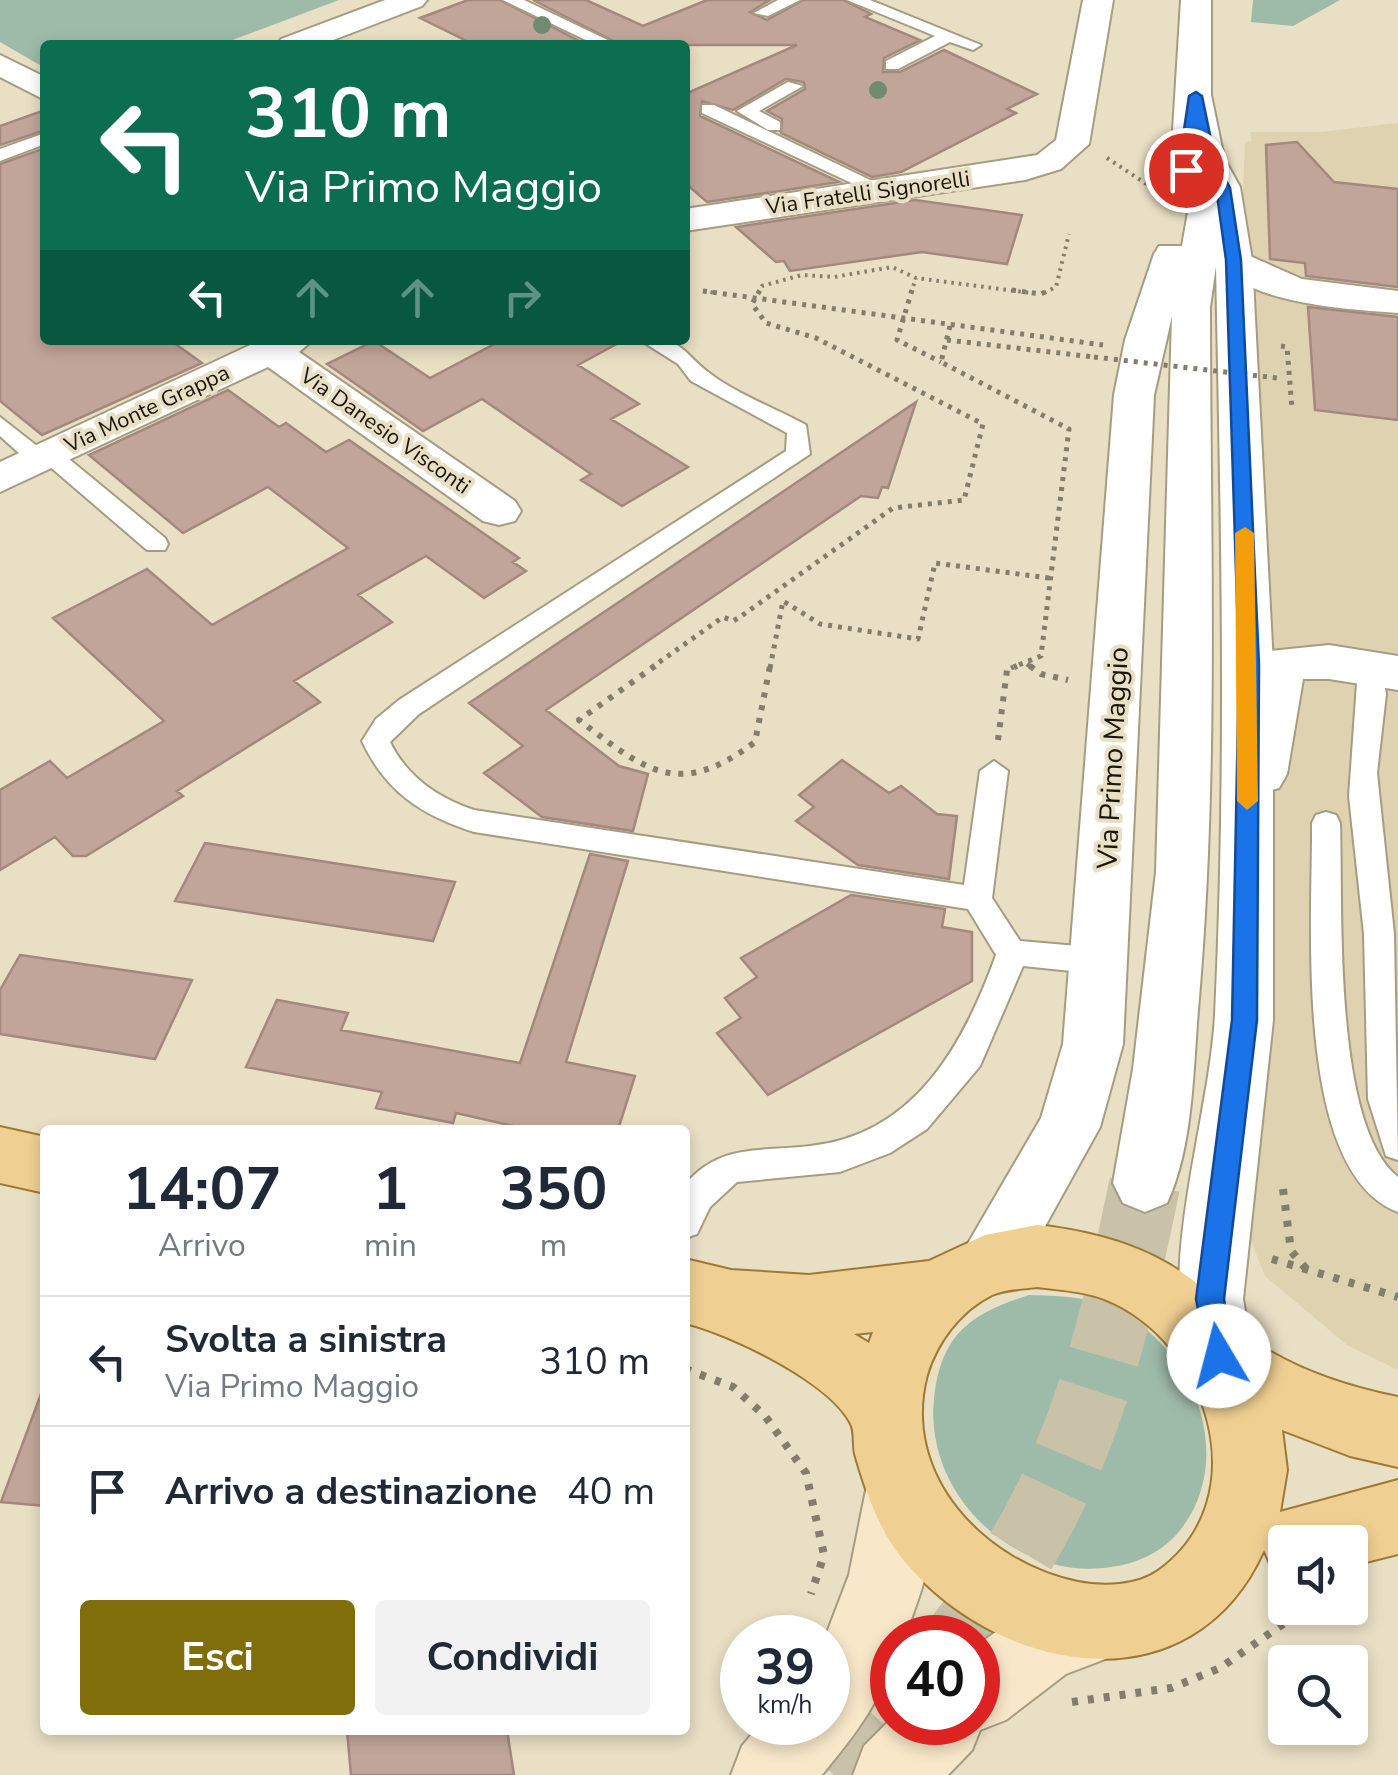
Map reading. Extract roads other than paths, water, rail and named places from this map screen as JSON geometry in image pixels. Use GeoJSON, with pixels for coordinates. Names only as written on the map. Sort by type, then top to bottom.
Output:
{"type":"FeatureCollection","features":[{"type":"Feature","properties":{"kind":"main road"},"geometry":{"type":"LineString","coordinates":[[0,1155],[40,1163]]}},
{"type":"Feature","properties":{"kind":"main road"},"geometry":{"type":"LineString","coordinates":[[708,1296],[809,1308],[964,1278],[1037,1256],[1088,1262],[1137,1281],[1182,1314],[1219,1356],[1276,1394],[1372,1428],[1398,1432]]}},
{"type":"Feature","properties":{"kind":"main road"},"geometry":{"type":"LineString","coordinates":[[964,1278],[911,1324],[893,1364],[886,1410],[889,1449],[902,1490],[927,1534],[962,1572],[1005,1600],[1053,1619],[1102,1623]]}},
{"type":"Feature","properties":{"kind":"main road"},"geometry":{"type":"LineString","coordinates":[[708,1296],[845,1367],[886,1410]]}},
{"type":"Feature","properties":{"kind":"main road"},"geometry":{"type":"LineString","coordinates":[[1000,1676],[1043,1644],[1102,1623],[1147,1616],[1251,1558],[1244,1520],[1252,1466],[1243,1409],[1219,1356]]}},
{"type":"Feature","properties":{"kind":"main road"},"geometry":{"type":"LineString","coordinates":[[850,1673],[873,1623],[896,1545],[902,1490]]}},
{"type":"Feature","properties":{"kind":"main road"},"geometry":{"type":"LineString","coordinates":[[1366,1525],[1398,1517]]}},
{"type":"Feature","properties":{"kind":"main road"},"geometry":{"type":"LineString","coordinates":[[771,1775],[795,1745]]}},
{"type":"Feature","properties":{"kind":"main road"},"geometry":{"type":"LineString","coordinates":[[893,1775],[922,1745]]}},
{"type":"Feature","properties":{"kind":"street"},"geometry":{"type":"LineString","coordinates":[[305,40],[412,0]]}},
{"type":"Feature","properties":{"kind":"street","name":"Via Fratelli Signorelli"},"geometry":{"type":"LineString","coordinates":[[690,219],[1026,170],[1049,162],[1072,144],[1098,0]]}},
{"type":"Feature","properties":{"kind":"street","name":"Via Primo Maggio"},"geometry":{"type":"LineString","coordinates":[[964,1278],[1069,1127],[1093,1044],[1102,961],[1134,395],[1145,340],[1178,232],[1196,96],[1196,0]]}},
{"type":"Feature","properties":{"kind":"street"},"geometry":{"type":"LineString","coordinates":[[0,64],[40,87]]}},
{"type":"Feature","properties":{"kind":"street","name":"Via Primo Maggio"},"geometry":{"type":"LineString","coordinates":[[1196,96],[1208,159],[1214,315],[1249,665],[1244,1020],[1210,1299],[1219,1356]]}},
{"type":"Feature","properties":{"kind":"street","name":"Via Primo Maggio"},"geometry":{"type":"LineString","coordinates":[[1145,1182],[1163,1069],[1183,872],[1214,315],[1234,260],[1223,188],[1208,159]]}},
{"type":"Feature","properties":{"kind":"street","name":"Via Primo Maggio"},"geometry":{"type":"LineString","coordinates":[[1178,232],[1214,315]]}},
{"type":"Feature","properties":{"kind":"street"},"geometry":{"type":"LineString","coordinates":[[1234,260],[1264,280],[1351,298],[1398,302]]}},
{"type":"Feature","properties":{"kind":"street"},"geometry":{"type":"LineString","coordinates":[[1214,315],[1351,298]]}},
{"type":"Feature","properties":{"kind":"street","name":"Via Monte Grappa"},"geometry":{"type":"LineString","coordinates":[[0,479],[282,345]]}},
{"type":"Feature","properties":{"kind":"street","name":"Via Danesio Visconti"},"geometry":{"type":"LineString","coordinates":[[282,345],[499,511]]}},
{"type":"Feature","properties":{"kind":"street"},"geometry":{"type":"LineString","coordinates":[[1247,866],[1275,686],[1282,668],[1298,660],[1384,671]]}},
{"type":"Feature","properties":{"kind":"lane"},"geometry":{"type":"LineString","coordinates":[[512,0],[599,40]]}},
{"type":"Feature","properties":{"kind":"lane"},"geometry":{"type":"LineString","coordinates":[[762,14],[792,0]]}},
{"type":"Feature","properties":{"kind":"lane"},"geometry":{"type":"LineString","coordinates":[[855,0],[972,45]]}},
{"type":"Feature","properties":{"kind":"lane"},"geometry":{"type":"LineString","coordinates":[[892,65],[949,36]]}},
{"type":"Feature","properties":{"kind":"lane"},"geometry":{"type":"LineString","coordinates":[[794,86],[746,111],[836,155],[834,168]]}},
{"type":"Feature","properties":{"kind":"lane"},"geometry":{"type":"LineString","coordinates":[[708,109],[884,191]]}},
{"type":"Feature","properties":{"kind":"lane"},"geometry":{"type":"LineString","coordinates":[[0,154],[40,140]]}},
{"type":"Feature","properties":{"kind":"lane"},"geometry":{"type":"LineString","coordinates":[[660,345],[686,359],[699,376],[798,430],[798,454],[410,707],[386,726],[376,741],[384,762],[400,782],[444,813],[474,822],[978,899]]}},
{"type":"Feature","properties":{"kind":"lane"},"geometry":{"type":"LineString","coordinates":[[0,424],[156,544]]}},
{"type":"Feature","properties":{"kind":"lane"},"geometry":{"type":"LineString","coordinates":[[1384,671],[1364,752],[1380,934],[1383,1082],[1388,1124],[1398,1145]]}},
{"type":"Feature","properties":{"kind":"lane"},"geometry":{"type":"LineString","coordinates":[[994,771],[978,899],[1012,954]]}},
{"type":"Feature","properties":{"kind":"lane"},"geometry":{"type":"LineString","coordinates":[[1326,823],[1340,1101],[1358,1156],[1378,1184],[1398,1196]]}},
{"type":"Feature","properties":{"kind":"lane"},"geometry":{"type":"LineString","coordinates":[[1012,954],[1038,952],[1102,961]]}},
{"type":"Feature","properties":{"kind":"lane"},"geometry":{"type":"LineString","coordinates":[[690,1208],[694,1196],[712,1177],[738,1166],[832,1159],[891,1135],[953,1082],[985,1029],[1012,954]]}},
{"type":"Feature","properties":{"kind":"tunnel"},"geometry":{"type":"LineString","coordinates":[[977,1615],[1032,1532],[1082,1423],[1117,1308],[1145,1183]]}},
{"type":"Feature","properties":{"kind":"tunnel"},"geometry":{"type":"LineString","coordinates":[[834,1775],[870,1735]]}}]}
